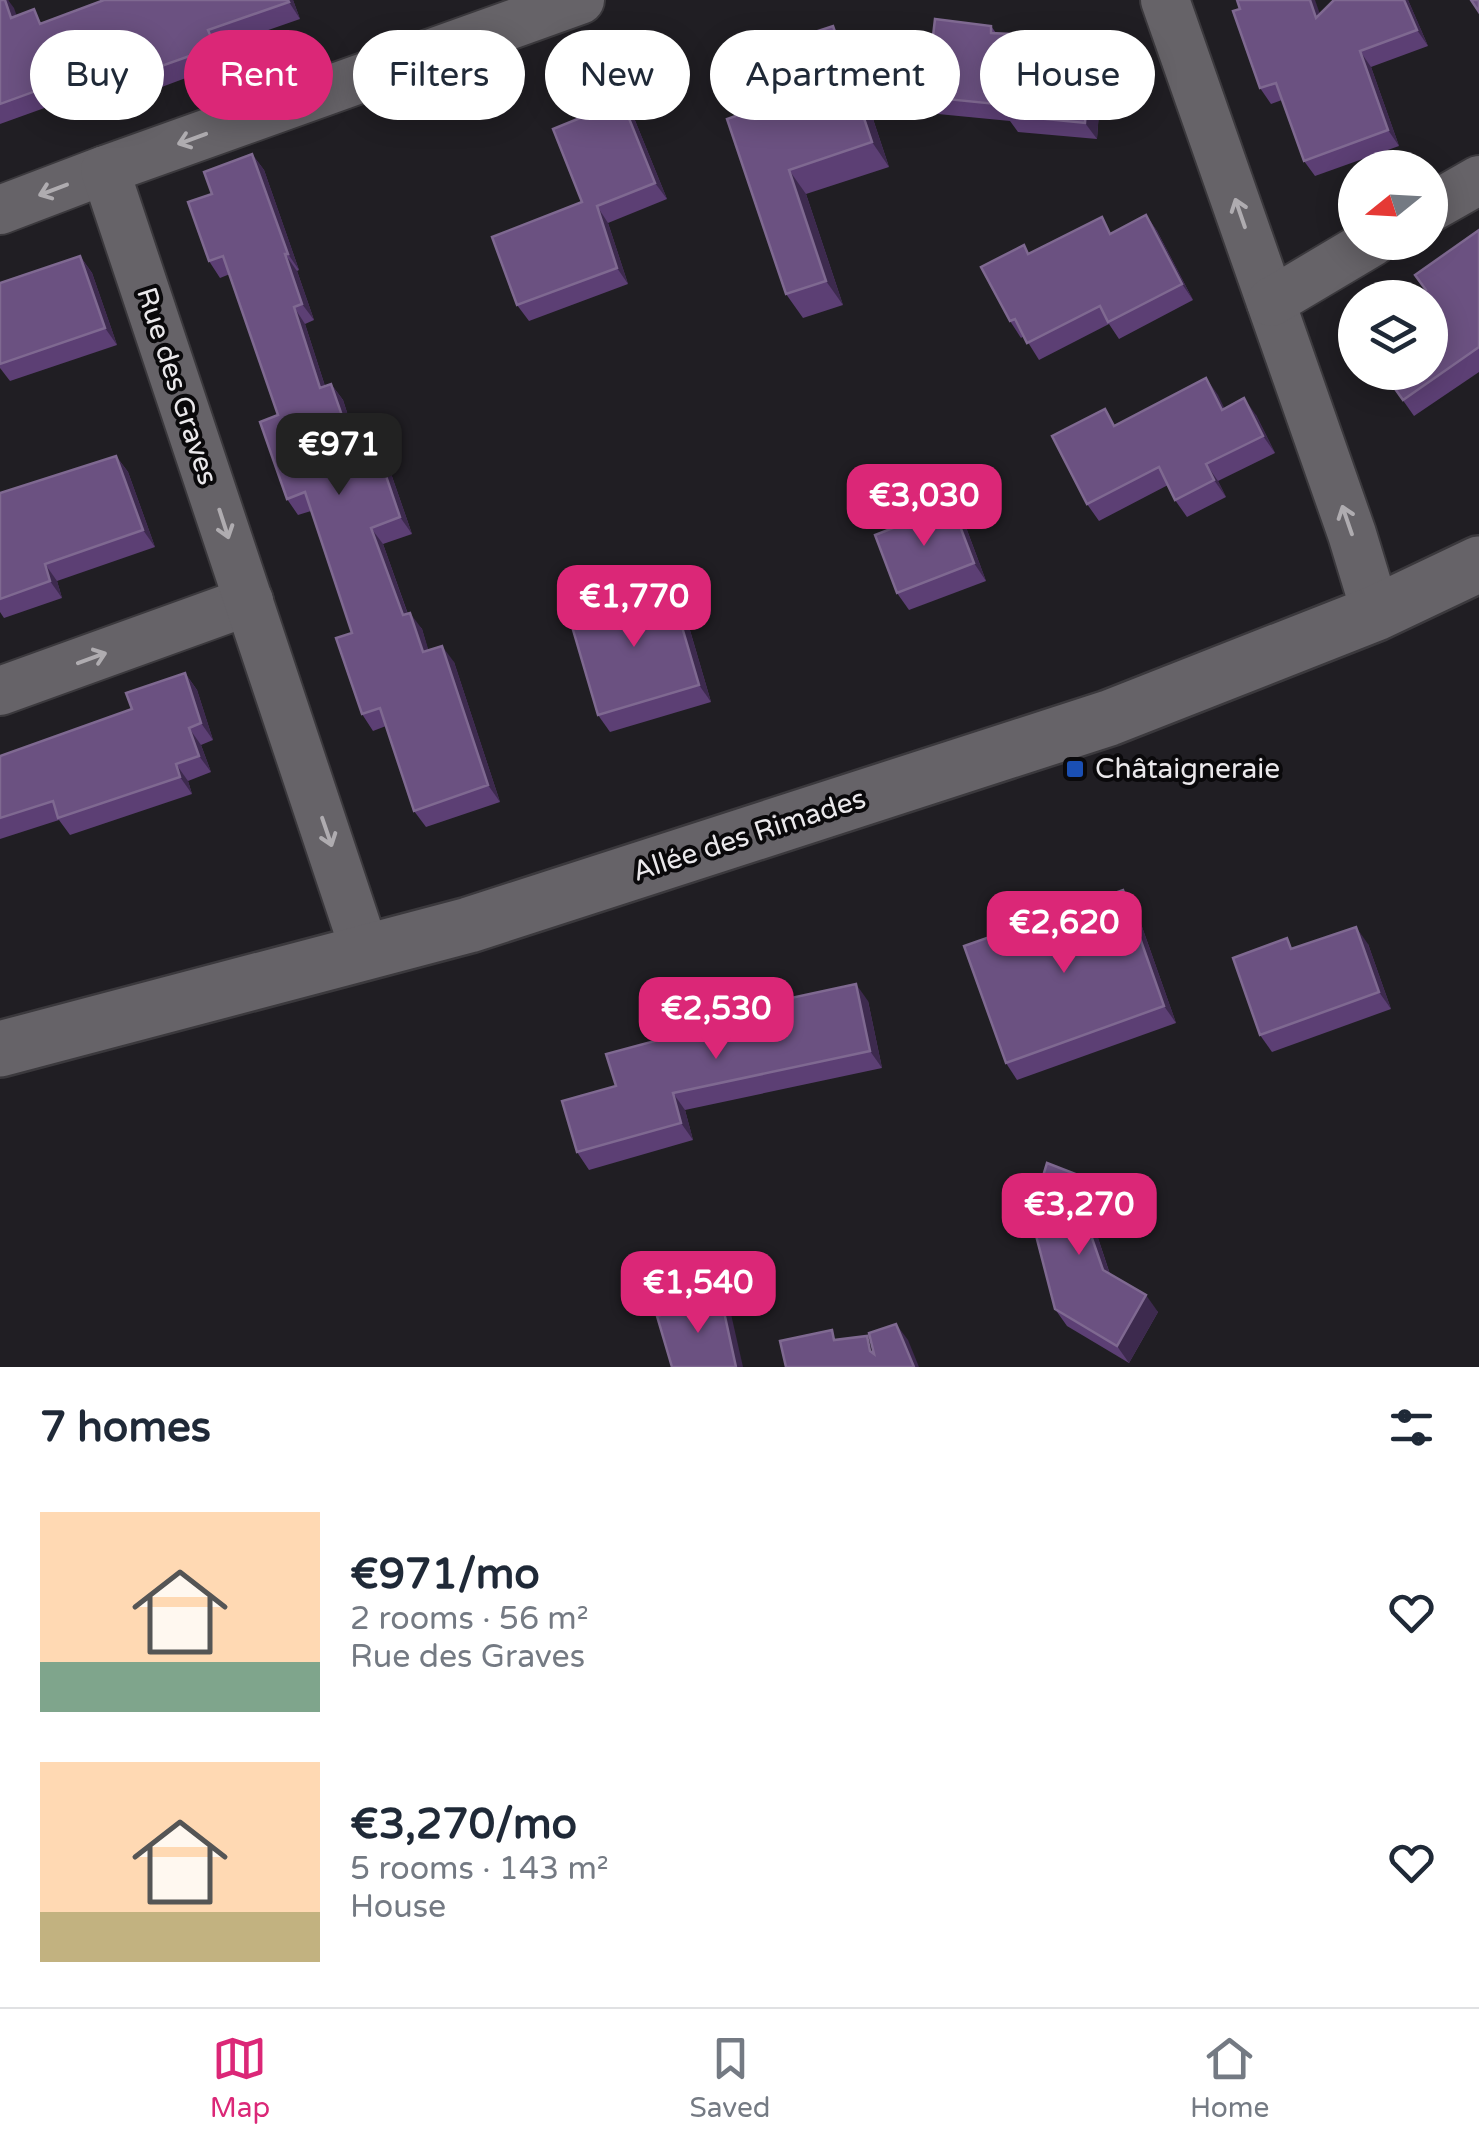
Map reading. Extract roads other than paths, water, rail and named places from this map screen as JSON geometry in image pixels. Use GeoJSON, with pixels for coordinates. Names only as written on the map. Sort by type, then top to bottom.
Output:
{"type":"FeatureCollection","features":[{"type":"Feature","properties":{"kind":"main road","name":"Allée des Rimades"},"geometry":{"type":"LineString","coordinates":[[0,1049],[469,925],[1109,718],[1376,613],[1479,564]]}},
{"type":"Feature","properties":{"kind":"street"},"geometry":{"type":"LineString","coordinates":[[0,210],[580,0]]}},
{"type":"Feature","properties":{"kind":"street"},"geometry":{"type":"LineString","coordinates":[[1165,0],[1352,534],[1376,613]]}},
{"type":"Feature","properties":{"kind":"street","name":"Rue des Graves"},"geometry":{"type":"LineString","coordinates":[[106,170],[366,954]]}},
{"type":"Feature","properties":{"kind":"street"},"geometry":{"type":"LineString","coordinates":[[1448,198],[1479,180]]}},
{"type":"Feature","properties":{"kind":"street"},"geometry":{"type":"LineString","coordinates":[[1271,302],[1342,260]]}},
{"type":"Feature","properties":{"kind":"street"},"geometry":{"type":"LineString","coordinates":[[0,691],[250,601]]}},
{"type":"Feature","properties":{"kind":"place","name":"Châtaigneraie"},"geometry":{"type":"Point","coordinates":[1075,769]}}]}
